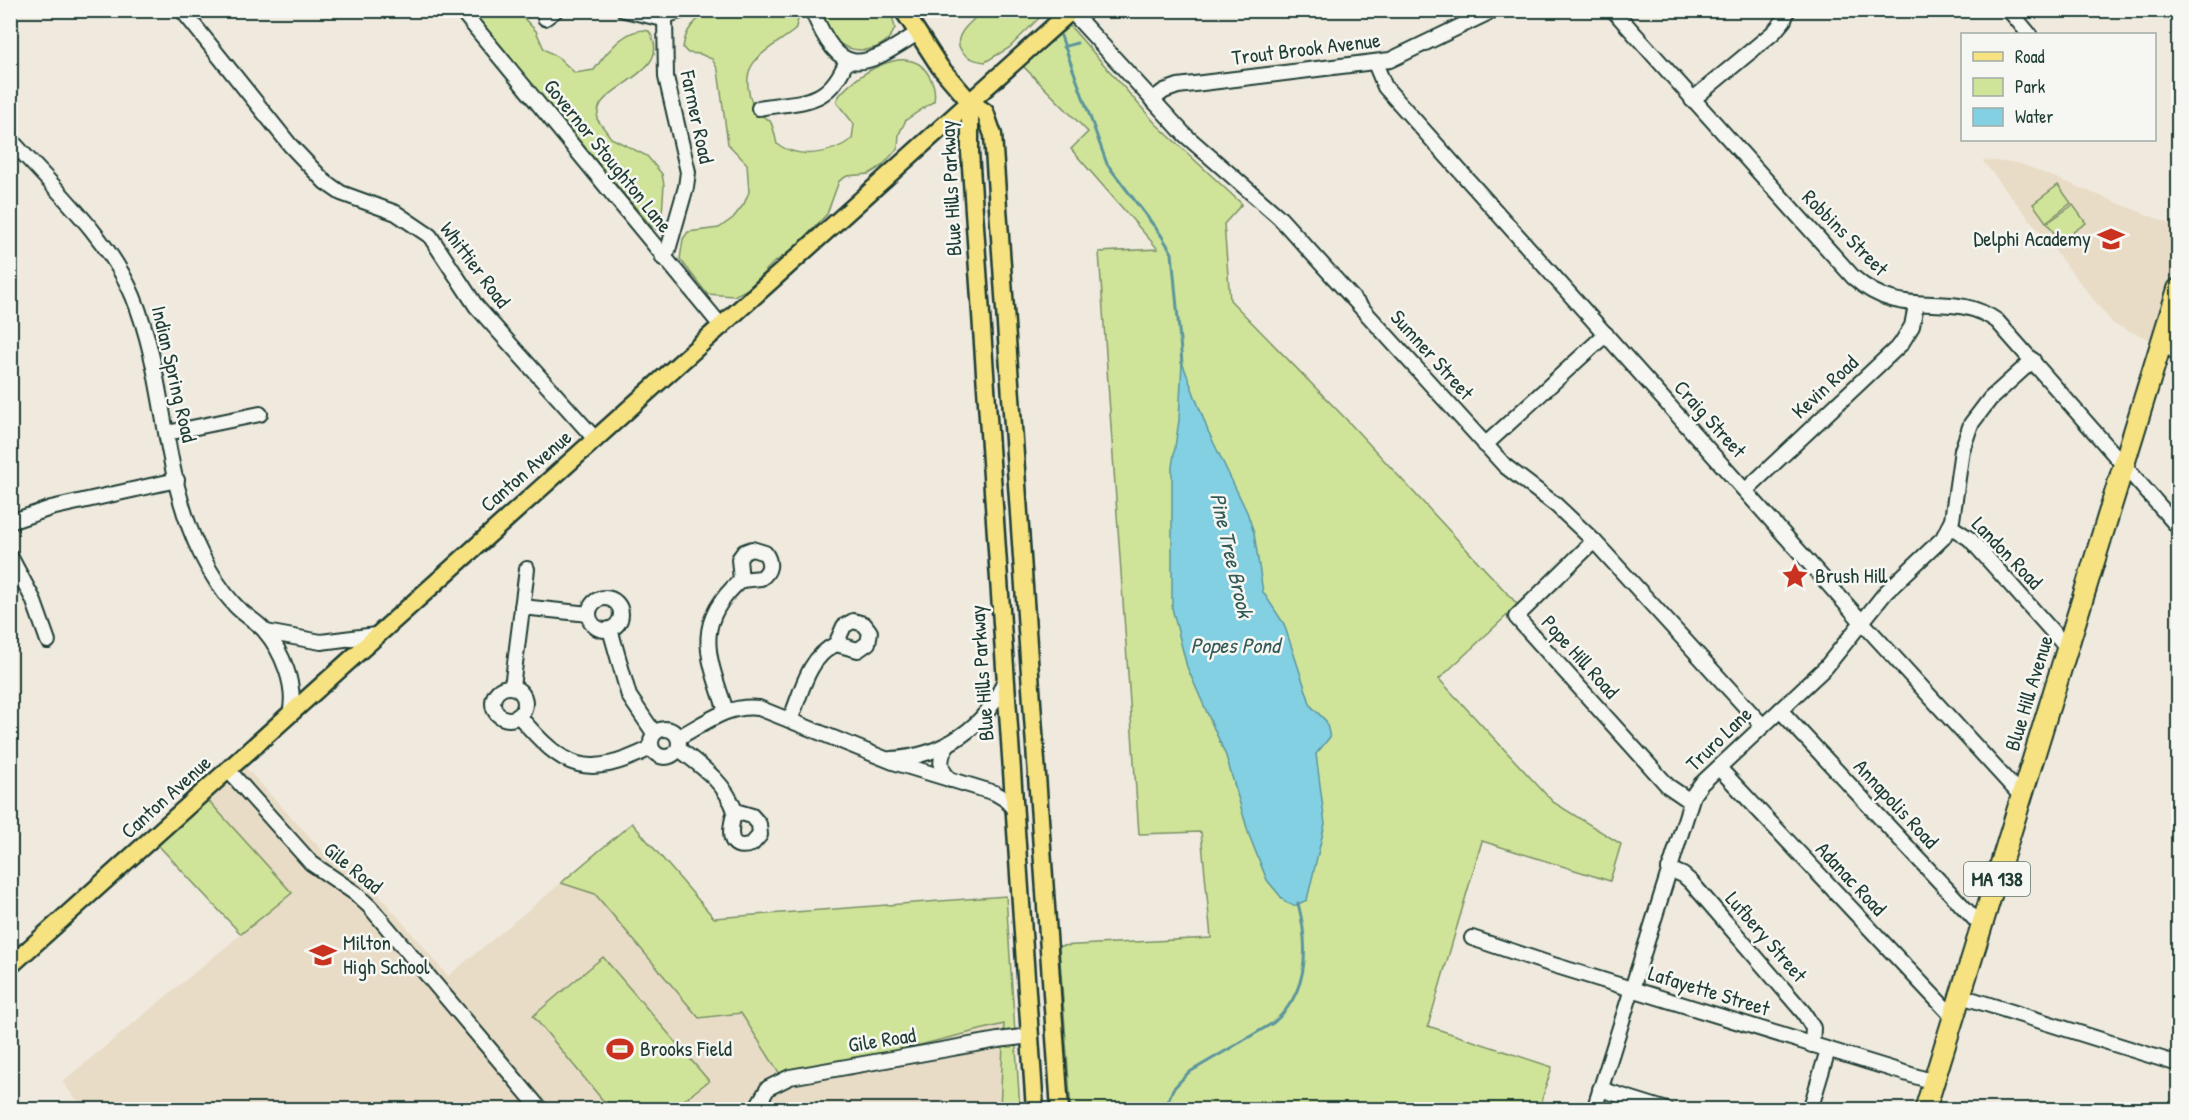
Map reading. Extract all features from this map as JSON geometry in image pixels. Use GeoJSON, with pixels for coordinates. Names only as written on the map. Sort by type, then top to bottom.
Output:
{"type":"FeatureCollection","features":[{"type":"Feature","properties":{"kind":"highway","name":"Blue Hill Avenue"},"geometry":{"type":"LineString","coordinates":[[1925,1110],[2178,289]]}},
{"type":"Feature","properties":{"kind":"main road"},"geometry":{"type":"LineString","coordinates":[[903,10],[916,34],[970,102]]}},
{"type":"Feature","properties":{"kind":"main road","name":"Canton Avenue"},"geometry":{"type":"LineString","coordinates":[[10,966],[1072,11]]}},
{"type":"Feature","properties":{"kind":"main road","name":"Blue Hills Parkway"},"geometry":{"type":"LineString","coordinates":[[970,102],[985,112],[994,144],[1060,1110]]}},
{"type":"Feature","properties":{"kind":"main road","name":"Blue Hills Parkway"},"geometry":{"type":"LineString","coordinates":[[970,102],[970,152],[1035,1110]]}},
{"type":"Feature","properties":{"kind":"main road"},"geometry":{"type":"LineString","coordinates":[[935,133],[954,134],[970,152]]}},
{"type":"Feature","properties":{"kind":"main road"},"geometry":{"type":"LineString","coordinates":[[970,152],[972,144],[978,139],[985,138],[994,144]]}},
{"type":"Feature","properties":{"kind":"main road"},"geometry":{"type":"LineString","coordinates":[[999,596],[1023,593]]}},
{"type":"Feature","properties":{"kind":"street","name":"Whittier Road"},"geometry":{"type":"LineString","coordinates":[[182,10],[286,140],[325,183],[341,193],[396,213],[430,236],[476,306],[596,440]]}},
{"type":"Feature","properties":{"kind":"street","name":"Governor Stoughton Lane"},"geometry":{"type":"LineString","coordinates":[[461,10],[722,327]]}},
{"type":"Feature","properties":{"kind":"street"},"geometry":{"type":"LineString","coordinates":[[624,10],[645,17],[665,17],[682,10]]}},
{"type":"Feature","properties":{"kind":"street"},"geometry":{"type":"LineString","coordinates":[[812,10],[824,39],[847,60],[864,62],[875,59],[916,34]]}},
{"type":"Feature","properties":{"kind":"street","name":"Trout Brook Avenue"},"geometry":{"type":"LineString","coordinates":[[1152,100],[1164,91],[1178,86],[1375,63],[1403,56],[1494,10]]}},
{"type":"Feature","properties":{"kind":"street","name":"Robbins Street"},"geometry":{"type":"LineString","coordinates":[[1613,10],[1853,277],[1883,298],[1916,304],[1961,306],[1990,316],[2004,327],[2178,527]]}},
{"type":"Feature","properties":{"kind":"street"},"geometry":{"type":"LineString","coordinates":[[1692,100],[1774,32],[1784,20],[1788,10]]}},
{"type":"Feature","properties":{"kind":"street"},"geometry":{"type":"LineString","coordinates":[[2009,10],[2028,33]]}},
{"type":"Feature","properties":{"kind":"street","name":"Sumner Street"},"geometry":{"type":"LineString","coordinates":[[1072,11],[1193,143],[1279,217],[1511,472],[1556,505],[1594,541],[1764,726]]}},
{"type":"Feature","properties":{"kind":"street","name":"Farmer Road"},"geometry":{"type":"LineString","coordinates":[[663,258],[668,250],[688,177],[686,158],[666,77],[665,17]]}},
{"type":"Feature","properties":{"kind":"street"},"geometry":{"type":"LineString","coordinates":[[759,108],[822,95],[835,85],[847,60]]}},
{"type":"Feature","properties":{"kind":"street","name":"Craig Street"},"geometry":{"type":"LineString","coordinates":[[1375,63],[1385,87],[1862,622],[2022,797]]}},
{"type":"Feature","properties":{"kind":"street","name":"Indian Spring Road"},"geometry":{"type":"LineString","coordinates":[[10,139],[99,239],[123,275],[143,325],[190,529],[211,573],[236,606],[266,632],[287,672],[292,694],[290,714]]}},
{"type":"Feature","properties":{"kind":"street","name":"Kevin Road"},"geometry":{"type":"LineString","coordinates":[[1746,490],[1901,344],[1912,326],[1916,304]]}},
{"type":"Feature","properties":{"kind":"street"},"geometry":{"type":"LineString","coordinates":[[1485,445],[1606,334]]}},
{"type":"Feature","properties":{"kind":"street"},"geometry":{"type":"LineString","coordinates":[[2163,341],[2178,354]]}},
{"type":"Feature","properties":{"kind":"street","name":"Landon Road"},"geometry":{"type":"LineString","coordinates":[[2033,360],[1990,399],[1971,424],[1964,440],[1950,526],[1970,539],[2067,648]]}},
{"type":"Feature","properties":{"kind":"street"},"geometry":{"type":"LineString","coordinates":[[167,433],[260,414]]}},
{"type":"Feature","properties":{"kind":"street"},"geometry":{"type":"LineString","coordinates":[[10,522],[51,508],[177,480]]}},
{"type":"Feature","properties":{"kind":"street","name":"Truro Lane"},"geometry":{"type":"LineString","coordinates":[[1594,1110],[1690,801],[1697,789],[1826,667],[1886,592],[1939,542],[1950,526]]}},
{"type":"Feature","properties":{"kind":"street","name":"Pope Hill Road"},"geometry":{"type":"LineString","coordinates":[[1594,541],[1516,617],[1668,786],[1690,801]]}},
{"type":"Feature","properties":{"kind":"street"},"geometry":{"type":"LineString","coordinates":[[10,556],[33,599],[48,640]]}},
{"type":"Feature","properties":{"kind":"street"},"geometry":{"type":"LineString","coordinates":[[512,687],[527,569]]}},
{"type":"Feature","properties":{"kind":"street"},"geometry":{"type":"LineString","coordinates":[[726,711],[709,660],[707,642],[710,624],[718,606],[741,580]]}},
{"type":"Feature","properties":{"kind":"street"},"geometry":{"type":"LineString","coordinates":[[599,600],[614,602],[619,608],[620,616],[610,629],[595,626],[589,614],[593,604],[599,600]]}},
{"type":"Feature","properties":{"kind":"street"},"geometry":{"type":"LineString","coordinates":[[522,607],[589,614]]}},
{"type":"Feature","properties":{"kind":"street"},"geometry":{"type":"LineString","coordinates":[[610,629],[629,696],[654,733]]}},
{"type":"Feature","properties":{"kind":"street"},"geometry":{"type":"LineString","coordinates":[[266,632],[321,642],[376,635]]}},
{"type":"Feature","properties":{"kind":"street"},"geometry":{"type":"LineString","coordinates":[[790,720],[814,662],[822,652],[836,644]]}},
{"type":"Feature","properties":{"kind":"street"},"geometry":{"type":"LineString","coordinates":[[883,758],[916,756],[948,744],[980,720],[997,696],[1005,679]]}},
{"type":"Feature","properties":{"kind":"street"},"geometry":{"type":"LineString","coordinates":[[512,687],[521,692],[525,699],[525,708],[519,716],[506,719],[498,715],[493,700],[497,692],[503,688],[512,687]]}},
{"type":"Feature","properties":{"kind":"street"},"geometry":{"type":"LineString","coordinates":[[735,811],[718,780],[679,743],[667,730],[654,733],[650,740],[651,748],[658,754],[667,756],[679,743],[726,711],[752,707],[883,758],[995,793],[1005,799],[1014,809]]}},
{"type":"Feature","properties":{"kind":"street","name":"Annapolis Road"},"geometry":{"type":"LineString","coordinates":[[1780,710],[1982,927]]}},
{"type":"Feature","properties":{"kind":"street"},"geometry":{"type":"LineString","coordinates":[[519,716],[550,750],[567,761],[581,766],[608,765],[651,748]]}},
{"type":"Feature","properties":{"kind":"street"},"geometry":{"type":"LineString","coordinates":[[948,744],[941,757],[941,765],[951,780]]}},
{"type":"Feature","properties":{"kind":"street","name":"Adanac Road"},"geometry":{"type":"LineString","coordinates":[[1719,768],[1954,1018]]}},
{"type":"Feature","properties":{"kind":"street","name":"Gile Road"},"geometry":{"type":"LineString","coordinates":[[229,771],[311,863],[366,902],[541,1110]]}},
{"type":"Feature","properties":{"kind":"street","name":"Lufbery Street"},"geometry":{"type":"LineString","coordinates":[[1669,869],[1683,874],[1691,882],[1804,1013],[1813,1028],[1812,1045]]}},
{"type":"Feature","properties":{"kind":"street","name":"Lafayette Street"},"geometry":{"type":"LineString","coordinates":[[1473,938],[1934,1082]]}},
{"type":"Feature","properties":{"kind":"street"},"geometry":{"type":"LineString","coordinates":[[1961,996],[2178,1064]]}},
{"type":"Feature","properties":{"kind":"street","name":"Gile Road"},"geometry":{"type":"LineString","coordinates":[[755,1110],[768,1088],[790,1077],[1030,1036]]}},
{"type":"Feature","properties":{"kind":"street"},"geometry":{"type":"LineString","coordinates":[[1810,1110],[1828,1050]]}},
{"type":"Feature","properties":{"kind":"street"},"geometry":{"type":"LineString","coordinates":[[1600,1089],[1667,1110]]}},
{"type":"Feature","properties":{"kind":"shaded area","name":"Delphi Academy"},"geometry":{"type":"Polygon","coordinates":[[[1982,160],[2019,163],[2178,227],[2178,256],[2153,341],[2113,324],[1982,160]]]}},
{"type":"Feature","properties":{"kind":"shaded area","name":"Milton High School"},"geometry":{"type":"Polygon","coordinates":[[[244,766],[332,861],[342,851],[448,976],[561,883],[595,894],[699,1018],[741,1013],[783,1079],[1004,1024],[1000,1109],[85,1110],[62,1082],[291,893],[208,800],[244,766]]]}},
{"type":"Feature","properties":{"kind":"green space"},"geometry":{"type":"Polygon","coordinates":[[[981,10],[1046,11],[1009,48],[985,62],[972,59],[959,47],[960,35],[981,10]]]}},
{"type":"Feature","properties":{"kind":"green space"},"geometry":{"type":"Polygon","coordinates":[[[470,11],[517,11],[536,31],[544,49],[559,58],[575,73],[594,70],[610,49],[625,36],[641,30],[649,31],[654,44],[654,54],[649,64],[603,101],[599,107],[597,119],[611,138],[647,156],[662,174],[664,185],[661,228],[657,230],[651,226],[470,11]]]}},
{"type":"Feature","properties":{"kind":"green space"},"geometry":{"type":"Polygon","coordinates":[[[709,11],[799,11],[795,30],[755,61],[748,81],[749,94],[755,110],[770,121],[777,144],[786,149],[805,153],[824,152],[852,139],[854,124],[837,103],[837,99],[844,90],[866,72],[893,61],[906,60],[917,63],[926,71],[935,93],[934,101],[906,120],[899,134],[898,148],[882,166],[869,174],[847,176],[839,181],[827,214],[795,248],[773,263],[748,289],[734,296],[707,294],[680,259],[683,239],[688,232],[719,228],[733,218],[744,204],[749,192],[747,164],[728,144],[718,70],[712,59],[700,54],[688,53],[683,48],[691,26],[709,11]]]}},
{"type":"Feature","properties":{"kind":"green space"},"geometry":{"type":"Polygon","coordinates":[[[821,11],[891,11],[895,28],[890,37],[875,48],[857,50],[848,48],[832,37],[821,11]]]}},
{"type":"Feature","properties":{"kind":"green space"},"geometry":{"type":"Polygon","coordinates":[[[1070,26],[1156,124],[1242,204],[1224,224],[1230,300],[1345,418],[1518,605],[1439,679],[1553,802],[1621,844],[1610,881],[1482,841],[1428,1026],[1552,1067],[1539,1109],[1071,1109],[1059,946],[1211,938],[1201,832],[1139,834],[1099,252],[1158,249],[1071,149],[1088,132],[1023,66],[1070,26]]]}},
{"type":"Feature","properties":{"kind":"green space"},"geometry":{"type":"Polygon","coordinates":[[[2058,185],[2071,203],[2046,222],[2033,204],[2058,185]]]}},
{"type":"Feature","properties":{"kind":"green space"},"geometry":{"type":"Polygon","coordinates":[[[2073,205],[2086,223],[2060,241],[2047,223],[2073,205]]]}},
{"type":"Feature","properties":{"kind":"green space"},"geometry":{"type":"Polygon","coordinates":[[[208,800],[292,893],[241,934],[158,845],[208,800]]]}},
{"type":"Feature","properties":{"kind":"green space"},"geometry":{"type":"Polygon","coordinates":[[[632,823],[714,918],[1006,896],[1020,1109],[1000,1109],[1004,1024],[783,1079],[741,1013],[699,1018],[595,894],[561,883],[632,823]]]}},
{"type":"Feature","properties":{"kind":"green space","name":"Brooks Field"},"geometry":{"type":"Polygon","coordinates":[[[603,957],[709,1081],[672,1109],[610,1109],[533,1016],[603,957]]]}},
{"type":"Feature","properties":{"kind":"water","name":"Popes Pond"},"geometry":{"type":"Polygon","coordinates":[[[1182,362],[1208,431],[1247,512],[1254,533],[1263,592],[1284,624],[1311,706],[1326,721],[1330,737],[1316,754],[1325,824],[1307,900],[1294,906],[1285,902],[1267,880],[1249,835],[1226,756],[1187,667],[1172,608],[1172,467],[1179,420],[1182,362]]]}},
{"type":"Feature","properties":{"kind":"waterway","name":"Pine Tree Brook"},"geometry":{"type":"LineString","coordinates":[[1061,36],[1107,164],[1172,253],[1182,363]]}},
{"type":"Feature","properties":{"kind":"waterway"},"geometry":{"type":"LineString","coordinates":[[1063,47],[1077,43]]}},
{"type":"Feature","properties":{"kind":"waterway","name":"Pine Tree Brook"},"geometry":{"type":"LineString","coordinates":[[1164,1110],[1173,1089],[1188,1073],[1273,1023],[1285,1011],[1300,983],[1305,952],[1298,903]]}},
{"type":"Feature","properties":{"kind":"place","name":"Delphi Academy"},"geometry":{"type":"Point","coordinates":[2111,239]}},
{"type":"Feature","properties":{"kind":"place","name":"Brush Hill"},"geometry":{"type":"Point","coordinates":[1795,576]}},
{"type":"Feature","properties":{"kind":"place","name":"Milton High School"},"geometry":{"type":"Point","coordinates":[323,955]}},
{"type":"Feature","properties":{"kind":"place","name":"Brooks Field"},"geometry":{"type":"Point","coordinates":[620,1049]}}]}
